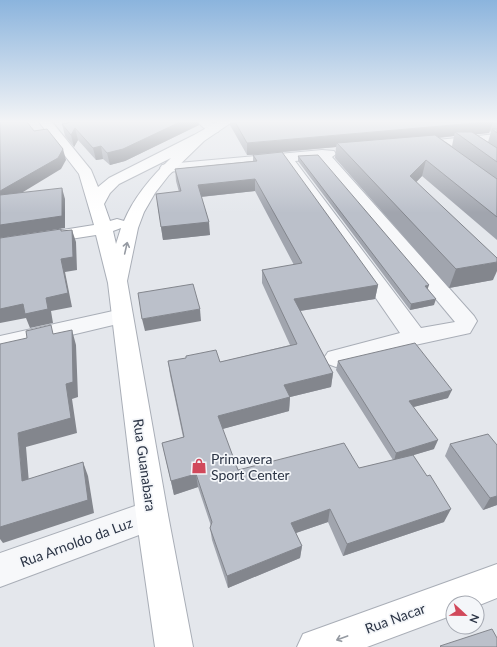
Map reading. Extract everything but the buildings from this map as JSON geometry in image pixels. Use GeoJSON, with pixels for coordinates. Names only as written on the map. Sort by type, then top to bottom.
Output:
{"type":"FeatureCollection","features":[{"type":"Feature","properties":{"kind":"main road"},"geometry":{"type":"LineString","coordinates":[[69,152],[86,173],[99,215],[115,225],[136,213]]}},
{"type":"Feature","properties":{"kind":"main road","name":"Rua Guanabara"},"geometry":{"type":"LineString","coordinates":[[172,152],[120,178],[103,191],[99,215],[118,283],[152,515],[174,647]]}},
{"type":"Feature","properties":{"kind":"main road","name":"Rua Guanabara"},"geometry":{"type":"LineString","coordinates":[[118,283],[126,245],[136,213],[154,182],[184,152]]}},
{"type":"Feature","properties":{"kind":"main road"},"geometry":{"type":"LineString","coordinates":[[120,178],[167,168]]}},
{"type":"Feature","properties":{"kind":"main road"},"geometry":{"type":"LineString","coordinates":[[86,173],[120,178],[139,176],[148,178],[154,182]]}},
{"type":"Feature","properties":{"kind":"main road"},"geometry":{"type":"LineString","coordinates":[[0,245],[99,215]]}},
{"type":"Feature","properties":{"kind":"main road","name":"Rua Nacar"},"geometry":{"type":"LineString","coordinates":[[316,647],[497,581]]}},
{"type":"Feature","properties":{"kind":"street"},"geometry":{"type":"LineString","coordinates":[[167,168],[343,152]]}},
{"type":"Feature","properties":{"kind":"street"},"geometry":{"type":"LineString","coordinates":[[446,152],[453,158]]}},
{"type":"Feature","properties":{"kind":"street"},"geometry":{"type":"LineString","coordinates":[[322,154],[466,321],[462,328],[415,337],[336,358]]}},
{"type":"Feature","properties":{"kind":"street"},"geometry":{"type":"LineString","coordinates":[[286,158],[415,337]]}},
{"type":"Feature","properties":{"kind":"street"},"geometry":{"type":"LineString","coordinates":[[0,344],[122,316]]}},
{"type":"Feature","properties":{"kind":"street","name":"Rua Arnoldo da Luz"},"geometry":{"type":"LineString","coordinates":[[0,570],[152,515]]}},
{"type":"Feature","properties":{"kind":"place","name":"Primavera Sport Center"},"geometry":{"type":"Point","coordinates":[199,466]}}]}
